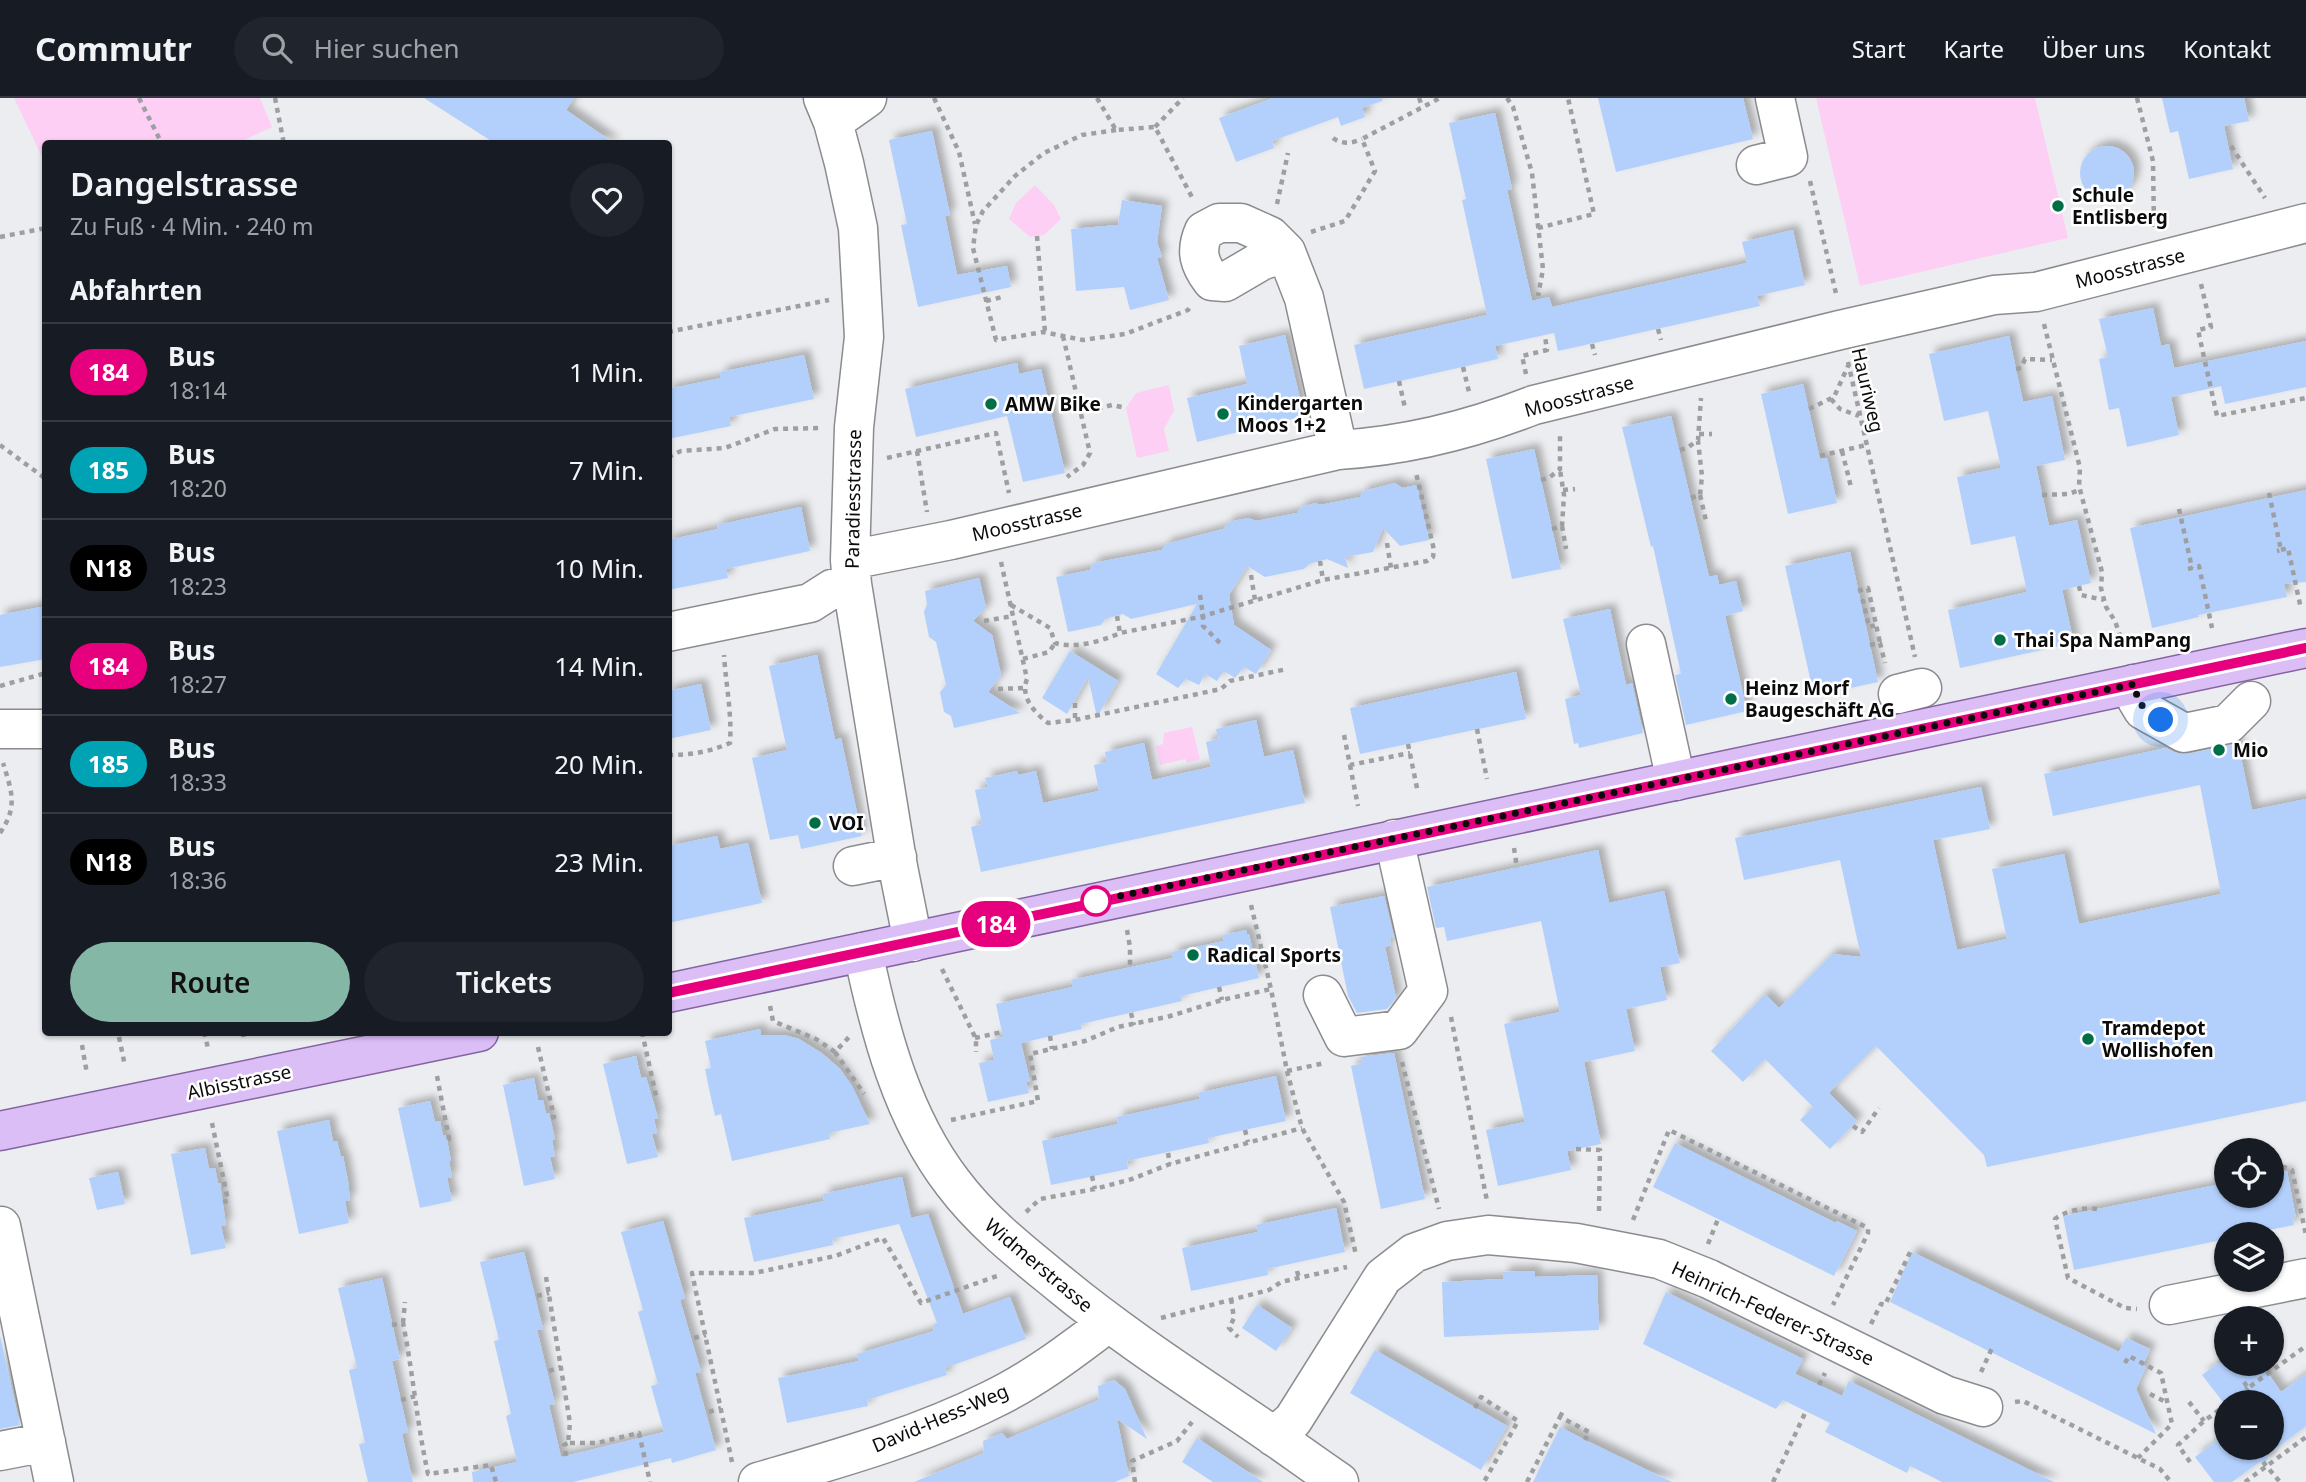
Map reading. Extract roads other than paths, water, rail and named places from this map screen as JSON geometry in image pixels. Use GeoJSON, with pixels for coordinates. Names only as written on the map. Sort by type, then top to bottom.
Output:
{"type":"FeatureCollection","features":[{"type":"Feature","properties":{"kind":"main road"},"geometry":{"type":"LineString","coordinates":[[672,992],[863,952],[924,951],[1394,839],[2306,648]]}},
{"type":"Feature","properties":{"kind":"main road","name":"Albisstrasse"},"geometry":{"type":"LineString","coordinates":[[0,1131],[460,1036]]}},
{"type":"Feature","properties":{"kind":"street"},"geometry":{"type":"LineString","coordinates":[[827,110],[867,98]]}},
{"type":"Feature","properties":{"kind":"street"},"geometry":{"type":"LineString","coordinates":[[1756,165],[1788,157],[1775,98]]}},
{"type":"Feature","properties":{"kind":"street","name":"Paradiesstrasse"},"geometry":{"type":"LineString","coordinates":[[827,110],[858,228],[864,337],[854,427],[851,572],[897,857],[924,951]]}},
{"type":"Feature","properties":{"kind":"street"},"geometry":{"type":"LineString","coordinates":[[1282,248],[1225,282],[1212,281],[1202,268],[1198,245],[1204,231],[1209,228],[1219,223],[1241,223],[1270,236],[1282,248],[1304,298],[1338,450]]}},
{"type":"Feature","properties":{"kind":"street","name":"Moosstrasse"},"geometry":{"type":"LineString","coordinates":[[672,631],[810,603],[832,589],[851,572],[993,530],[1338,450],[1385,447],[1408,430],[1487,424],[1534,405],[1844,347],[1994,295],[2036,292],[2296,225]]}},
{"type":"Feature","properties":{"kind":"street"},"geometry":{"type":"LineString","coordinates":[[1646,644],[1676,781]]}},
{"type":"Feature","properties":{"kind":"street"},"geometry":{"type":"LineString","coordinates":[[2134,684],[2137,700],[2143,710],[2184,733],[2228,724],[2251,701]]}},
{"type":"Feature","properties":{"kind":"street"},"geometry":{"type":"LineString","coordinates":[[0,729],[42,729]]}},
{"type":"Feature","properties":{"kind":"street"},"geometry":{"type":"LineString","coordinates":[[1323,995],[1344,1037],[1399,1030],[1428,991],[1394,839]]}},
{"type":"Feature","properties":{"kind":"street"},"geometry":{"type":"LineString","coordinates":[[853,866],[897,857]]}},
{"type":"Feature","properties":{"kind":"street","name":"Widmerstrasse"},"geometry":{"type":"LineString","coordinates":[[863,952],[872,995],[902,1091],[913,1116],[941,1166],[978,1213],[1019,1251],[1108,1323],[1339,1482]]}},
{"type":"Feature","properties":{"kind":"street"},"geometry":{"type":"LineString","coordinates":[[1,1226],[54,1482]]}},
{"type":"Feature","properties":{"kind":"street","name":"Heinrich-Federer-Strasse"},"geometry":{"type":"LineString","coordinates":[[1274,1437],[1293,1420],[1382,1277],[1414,1253],[1447,1241],[1494,1236],[1576,1242],[1659,1259],[1709,1279],[1945,1395],[1983,1407]]}},
{"type":"Feature","properties":{"kind":"street"},"geometry":{"type":"LineString","coordinates":[[2169,1306],[2306,1278]]}},
{"type":"Feature","properties":{"kind":"street","name":"David-Hess-Weg"},"geometry":{"type":"LineString","coordinates":[[746,1476],[877,1448],[992,1400],[1058,1361],[1108,1323]]}},
{"type":"Feature","properties":{"kind":"street"},"geometry":{"type":"LineString","coordinates":[[0,1451],[46,1442]]}},
{"type":"Feature","properties":{"kind":"place","name":"Schule Entlisberg"},"geometry":{"type":"Point","coordinates":[2058,206]}},
{"type":"Feature","properties":{"kind":"place","name":"AMW Bike"},"geometry":{"type":"Point","coordinates":[991,404]}},
{"type":"Feature","properties":{"kind":"place","name":"Kindergarten Moos 1+2"},"geometry":{"type":"Point","coordinates":[1223,414]}},
{"type":"Feature","properties":{"kind":"place","name":"Thai Spa NamPang"},"geometry":{"type":"Point","coordinates":[2000,640]}},
{"type":"Feature","properties":{"kind":"place","name":"Heinz Morf Baugeschäft AG"},"geometry":{"type":"Point","coordinates":[1731,699]}},
{"type":"Feature","properties":{"kind":"place","name":"Mio"},"geometry":{"type":"Point","coordinates":[2219,750]}},
{"type":"Feature","properties":{"kind":"place","name":"VOI"},"geometry":{"type":"Point","coordinates":[815,823]}},
{"type":"Feature","properties":{"kind":"place","name":"Radical Sports"},"geometry":{"type":"Point","coordinates":[1193,955]}},
{"type":"Feature","properties":{"kind":"place","name":"Tramdepot Wollishofen"},"geometry":{"type":"Point","coordinates":[2088,1039]}}]}
